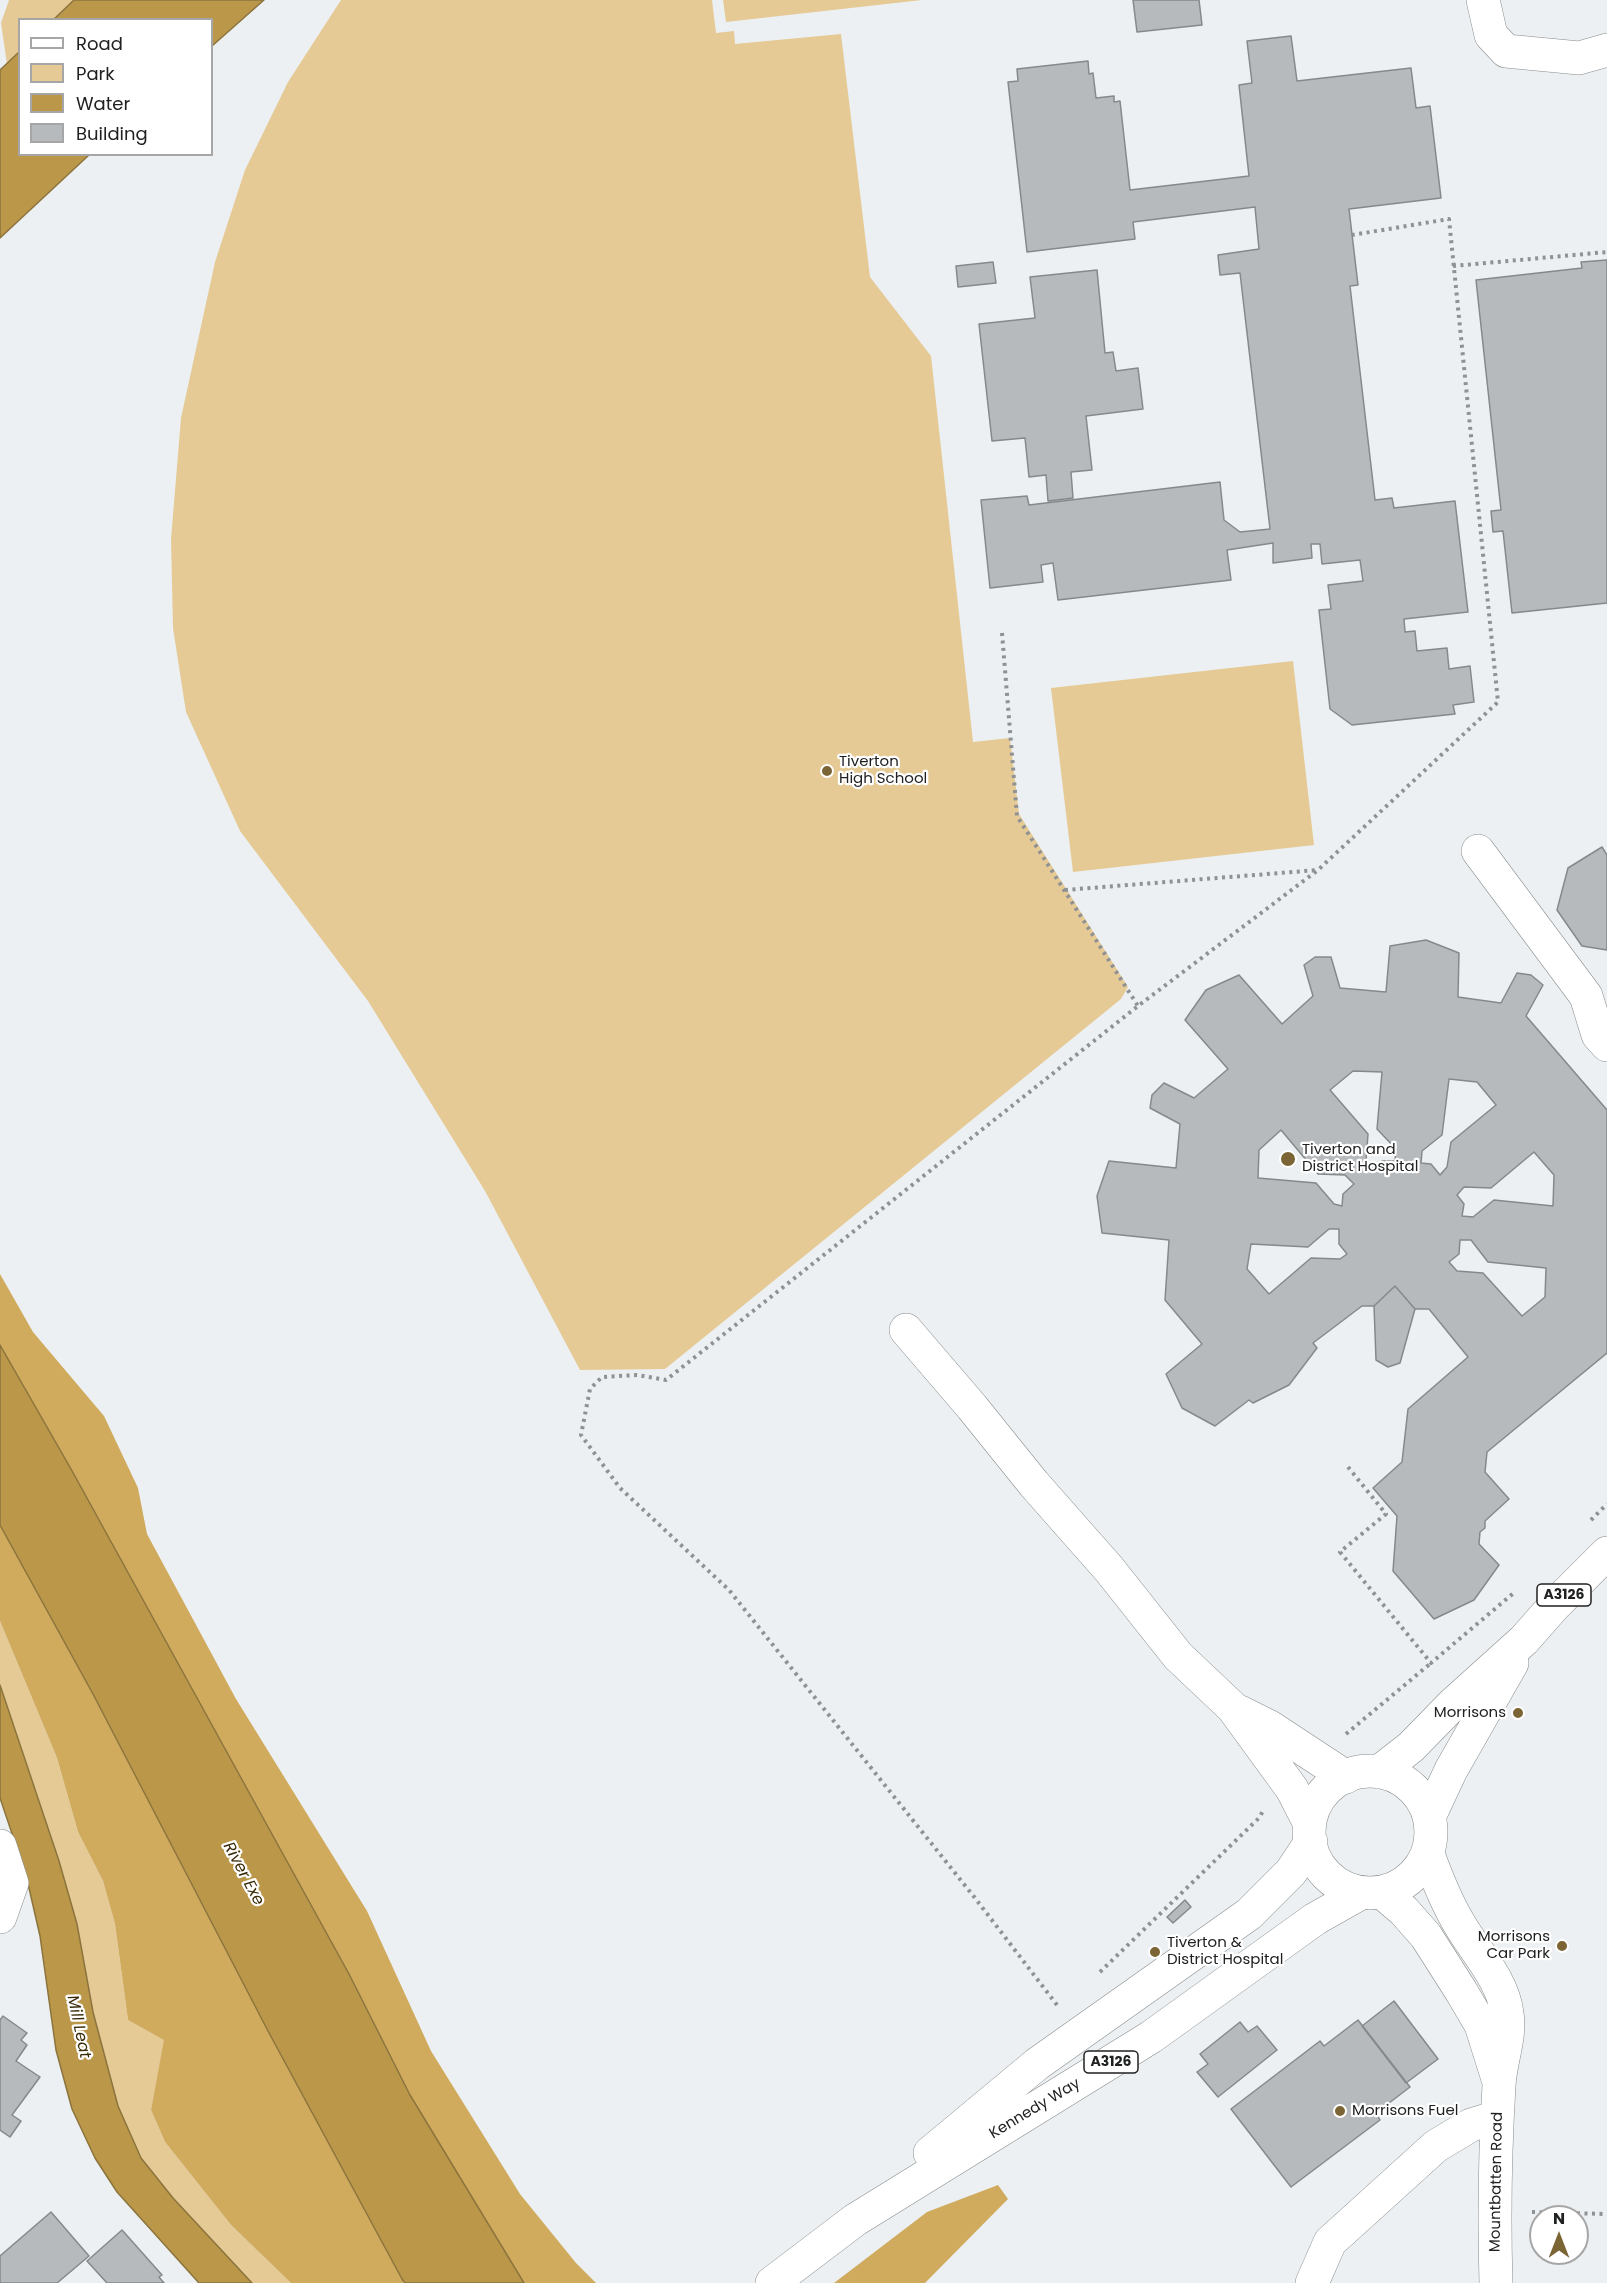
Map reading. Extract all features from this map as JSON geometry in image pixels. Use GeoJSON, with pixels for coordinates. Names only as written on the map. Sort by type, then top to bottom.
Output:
{"type":"FeatureCollection","features":[{"type":"Feature","properties":{"kind":"main road"},"geometry":{"type":"LineString","coordinates":[[1484,0],[1491,35],[1506,51],[1579,58],[1607,51]]}},
{"type":"Feature","properties":{"kind":"main road"},"geometry":{"type":"LineString","coordinates":[[1478,851],[1586,996],[1598,1035],[1607,1045]]}},
{"type":"Feature","properties":{"kind":"main road"},"geometry":{"type":"LineString","coordinates":[[906,1330],[1034,1484],[1109,1569],[1178,1656],[1233,1708],[1292,1789],[1310,1832],[1312,1854],[1328,1877],[1339,1886],[1372,1893]]}},
{"type":"Feature","properties":{"kind":"main road","name":"A3126"},"geometry":{"type":"LineString","coordinates":[[1379,1772],[1411,1747],[1453,1704],[1524,1640],[1607,1553]]}},
{"type":"Feature","properties":{"kind":"main road","name":"A3126"},"geometry":{"type":"LineString","coordinates":[[1429,1817],[1451,1770],[1524,1640]]}},
{"type":"Feature","properties":{"kind":"main road"},"geometry":{"type":"LineString","coordinates":[[1233,1708],[1270,1727],[1346,1777]]}},
{"type":"Feature","properties":{"kind":"main road","name":"A3126"},"geometry":{"type":"LineString","coordinates":[[1310,1832],[1317,1802],[1337,1780],[1360,1772],[1379,1772],[1399,1778],[1418,1792],[1432,1829],[1428,1854],[1409,1881],[1372,1893]]}},
{"type":"Feature","properties":{"kind":"main road","name":"Kennedy Way"},"geometry":{"type":"LineString","coordinates":[[772,2283],[855,2220],[1028,2071],[1249,1914],[1291,1872],[1310,1832]]}},
{"type":"Feature","properties":{"kind":"main road"},"geometry":{"type":"LineString","coordinates":[[0,1846],[12,1883],[0,1917]]}},
{"type":"Feature","properties":{"kind":"main road","name":"Mountbatten Road"},"geometry":{"type":"LineString","coordinates":[[1428,1854],[1441,1892],[1501,1990],[1508,2013],[1508,2042],[1499,2080],[1497,2117],[1496,2283]]}},
{"type":"Feature","properties":{"kind":"main road","name":"Kennedy Way"},"geometry":{"type":"LineString","coordinates":[[855,2220],[1151,2037],[1316,1919],[1372,1893]]}},
{"type":"Feature","properties":{"kind":"main road","name":"Mountbatten Road"},"geometry":{"type":"LineString","coordinates":[[1372,1893],[1404,1911],[1426,1936],[1481,2025],[1499,2080]]}},
{"type":"Feature","properties":{"kind":"main road"},"geometry":{"type":"LineString","coordinates":[[1312,2283],[1330,2242],[1436,2146],[1471,2125],[1497,2117]]}},
{"type":"Feature","properties":{"kind":"path"},"geometry":{"type":"LineString","coordinates":[[1078,2034],[975,1898],[729,1590],[620,1488],[581,1435],[590,1389],[602,1377],[637,1375],[666,1380],[1138,1006],[1318,870],[1498,702],[1449,219],[1352,234]]}},
{"type":"Feature","properties":{"kind":"path"},"geometry":{"type":"LineString","coordinates":[[1453,266],[1607,252]]}},
{"type":"Feature","properties":{"kind":"path"},"geometry":{"type":"LineString","coordinates":[[1002,633],[1017,816],[1138,1006]]}},
{"type":"Feature","properties":{"kind":"path"},"geometry":{"type":"LineString","coordinates":[[1065,890],[1318,870]]}},
{"type":"Feature","properties":{"kind":"path"},"geometry":{"type":"LineString","coordinates":[[1348,1467],[1386,1514],[1340,1552],[1431,1663],[1525,1583],[1554,1606]]}},
{"type":"Feature","properties":{"kind":"path"},"geometry":{"type":"LineString","coordinates":[[1093,1979],[1258,1818]]}},
{"type":"Feature","properties":{"kind":"path"},"geometry":{"type":"LineString","coordinates":[[1495,2211],[1607,2214]]}},
{"type":"Feature","properties":{"kind":"green space"},"geometry":{"type":"Polygon","coordinates":[[[9,0],[74,0],[54,18],[18,18],[18,53],[7,64],[1,23],[9,0]]]}},
{"type":"Feature","properties":{"kind":"green space"},"geometry":{"type":"Polygon","coordinates":[[[341,0],[712,0],[716,33],[734,31],[735,44],[841,34],[870,277],[931,356],[973,742],[1010,738],[1019,814],[1128,987],[1121,999],[665,1369],[580,1370],[485,1191],[368,1001],[240,831],[186,712],[173,628],[171,539],[181,418],[215,262],[245,170],[288,82],[341,0]]]}},
{"type":"Feature","properties":{"kind":"green space"},"geometry":{"type":"Polygon","coordinates":[[[723,0],[922,0],[726,22],[723,0]]]}},
{"type":"Feature","properties":{"kind":"green space"},"geometry":{"type":"Polygon","coordinates":[[[1293,661],[1314,845],[1073,872],[1051,688],[1293,661]]]}},
{"type":"Feature","properties":{"kind":"green space"},"geometry":{"type":"Polygon","coordinates":[[[0,1621],[57,1758],[78,1832],[103,1881],[115,1924],[128,2020],[165,2040],[151,2110],[165,2142],[231,2225],[291,2283],[252,2283],[173,2198],[141,2158],[118,2106],[93,2012],[77,1924],[59,1861],[0,1685],[0,1621]]]}},
{"type":"Feature","properties":{"kind":"shaded area"},"geometry":{"type":"Polygon","coordinates":[[[0,1274],[33,1332],[104,1416],[138,1488],[147,1534],[236,1699],[367,1911],[431,2051],[520,2194],[576,2263],[596,2283],[524,2283],[410,2095],[349,1974],[71,1469],[0,1345],[0,1274]]]}},
{"type":"Feature","properties":{"kind":"shaded area"},"geometry":{"type":"Polygon","coordinates":[[[0,1525],[93,1694],[268,2031],[405,2283],[291,2283],[231,2225],[165,2142],[151,2110],[164,2040],[128,2020],[115,1924],[103,1881],[78,1832],[57,1758],[0,1621],[0,1525]]]}},
{"type":"Feature","properties":{"kind":"shaded area"},"geometry":{"type":"Polygon","coordinates":[[[998,2185],[1008,2199],[925,2283],[834,2283],[927,2212],[998,2185]]]}},
{"type":"Feature","properties":{"kind":"water"},"geometry":{"type":"Polygon","coordinates":[[[74,0],[264,0],[213,45],[213,18],[55,18],[74,0]]]}},
{"type":"Feature","properties":{"kind":"water"},"geometry":{"type":"Polygon","coordinates":[[[18,53],[18,156],[88,156],[0,238],[0,70],[18,53]]]}},
{"type":"Feature","properties":{"kind":"water","name":"River Exe"},"geometry":{"type":"Polygon","coordinates":[[[0,1345],[71,1469],[349,1974],[410,2095],[524,2283],[405,2283],[402,2279],[268,2031],[93,1694],[0,1525],[0,1345]]]}},
{"type":"Feature","properties":{"kind":"water","name":"Mill Leat"},"geometry":{"type":"Polygon","coordinates":[[[0,1685],[59,1861],[77,1924],[93,2012],[118,2106],[141,2158],[173,2198],[252,2283],[199,2283],[117,2192],[95,2158],[72,2109],[56,2050],[40,1936],[26,1875],[0,1798],[0,1685]]]}},
{"type":"Feature","properties":{"kind":"building"},"geometry":{"type":"Polygon","coordinates":[[[1133,0],[1199,0],[1202,25],[1137,32],[1133,0]]]}},
{"type":"Feature","properties":{"kind":"building"},"geometry":{"type":"Polygon","coordinates":[[[1291,36],[1297,81],[1411,68],[1416,108],[1430,106],[1441,198],[1349,209],[1358,285],[1350,286],[1375,500],[1392,498],[1394,508],[1455,501],[1468,612],[1404,619],[1405,632],[1415,631],[1417,651],[1447,648],[1449,669],[1470,666],[1474,702],[1453,705],[1455,714],[1352,725],[1330,709],[1319,610],[1331,609],[1328,585],[1363,581],[1360,560],[1322,564],[1320,544],[1311,544],[1312,558],[1273,563],[1273,543],[1227,550],[1231,580],[1058,600],[1053,563],[1041,565],[1043,582],[990,588],[981,500],[1027,496],[1029,505],[1220,482],[1224,520],[1240,532],[1270,529],[1240,273],[1220,275],[1218,255],[1259,249],[1255,207],[1133,222],[1135,239],[1027,252],[1008,82],[1018,81],[1017,69],[1088,61],[1089,74],[1093,73],[1096,98],[1114,96],[1114,102],[1120,101],[1130,190],[1249,176],[1239,85],[1252,83],[1247,41],[1291,36]]]}},
{"type":"Feature","properties":{"kind":"building"},"geometry":{"type":"Polygon","coordinates":[[[1607,260],[1607,603],[1512,613],[1503,531],[1493,532],[1491,511],[1501,510],[1476,280],[1582,268],[1581,262],[1607,260]]]}},
{"type":"Feature","properties":{"kind":"building"},"geometry":{"type":"Polygon","coordinates":[[[993,262],[996,283],[958,287],[956,266],[993,262]]]}},
{"type":"Feature","properties":{"kind":"building"},"geometry":{"type":"Polygon","coordinates":[[[1097,270],[1105,353],[1113,352],[1116,371],[1138,368],[1143,409],[1086,416],[1092,470],[1071,472],[1073,498],[1048,501],[1046,475],[1029,477],[1025,438],[992,441],[979,324],[1035,318],[1030,277],[1097,270]]]}},
{"type":"Feature","properties":{"kind":"building"},"geometry":{"type":"Polygon","coordinates":[[[1602,847],[1607,855],[1607,950],[1582,946],[1557,910],[1568,868],[1602,847]]]}},
{"type":"Feature","properties":{"kind":"building"},"geometry":{"type":"Polygon","coordinates":[[[1426,940],[1459,953],[1458,997],[1501,1003],[1517,973],[1531,975],[1543,985],[1526,1016],[1607,1110],[1607,1353],[1487,1452],[1485,1472],[1509,1499],[1485,1521],[1485,1528],[1480,1532],[1479,1544],[1499,1565],[1474,1600],[1434,1619],[1393,1571],[1397,1516],[1373,1488],[1402,1462],[1408,1409],[1468,1357],[1429,1309],[1415,1309],[1395,1286],[1374,1306],[1362,1306],[1313,1343],[1317,1348],[1289,1385],[1253,1403],[1249,1400],[1215,1426],[1182,1408],[1166,1374],[1202,1344],[1165,1300],[1169,1240],[1102,1233],[1097,1196],[1109,1161],[1176,1168],[1180,1124],[1150,1108],[1152,1095],[1164,1083],[1194,1098],[1228,1069],[1185,1020],[1206,990],[1239,975],[1282,1024],[1313,996],[1304,965],[1315,957],[1331,957],[1340,988],[1386,992],[1390,946],[1426,940]],[[1353,1071],[1330,1090],[1368,1134],[1366,1161],[1372,1168],[1382,1161],[1395,1161],[1396,1149],[1377,1129],[1382,1072],[1353,1071]],[[1449,1079],[1442,1135],[1422,1151],[1421,1163],[1431,1164],[1440,1175],[1447,1167],[1451,1142],[1496,1105],[1477,1082],[1449,1079]],[[1281,1130],[1259,1150],[1258,1178],[1316,1183],[1334,1204],[1342,1206],[1343,1194],[1354,1184],[1345,1175],[1318,1174],[1281,1130]],[[1534,1152],[1491,1188],[1464,1187],[1457,1195],[1464,1204],[1462,1216],[1473,1217],[1494,1200],[1553,1206],[1554,1175],[1534,1152]],[[1329,1229],[1308,1247],[1251,1244],[1247,1269],[1269,1294],[1311,1258],[1340,1259],[1347,1254],[1339,1244],[1339,1229],[1329,1229]],[[1460,1240],[1459,1254],[1449,1262],[1457,1271],[1483,1273],[1522,1316],[1545,1297],[1546,1268],[1488,1262],[1471,1240],[1460,1240]]]}},
{"type":"Feature","properties":{"kind":"building"},"geometry":{"type":"Polygon","coordinates":[[[1395,1286],[1415,1309],[1400,1363],[1388,1367],[1376,1360],[1374,1306],[1395,1286]]]}},
{"type":"Feature","properties":{"kind":"building"},"geometry":{"type":"Polygon","coordinates":[[[1185,1900],[1191,1907],[1173,1923],[1167,1917],[1185,1900]]]}},
{"type":"Feature","properties":{"kind":"building"},"geometry":{"type":"Polygon","coordinates":[[[1394,2001],[1438,2059],[1406,2083],[1362,2026],[1394,2001]]]}},
{"type":"Feature","properties":{"kind":"building"},"geometry":{"type":"Polygon","coordinates":[[[3,2016],[27,2033],[21,2040],[27,2045],[16,2061],[40,2077],[12,2115],[21,2121],[10,2137],[0,2130],[0,2020],[3,2016]]]}},
{"type":"Feature","properties":{"kind":"building"},"geometry":{"type":"Polygon","coordinates":[[[1358,2020],[1410,2087],[1376,2113],[1380,2120],[1291,2187],[1231,2109],[1320,2041],[1324,2046],[1358,2020]]]}},
{"type":"Feature","properties":{"kind":"building"},"geometry":{"type":"Polygon","coordinates":[[[1240,2022],[1248,2032],[1257,2026],[1277,2050],[1218,2097],[1197,2072],[1208,2064],[1200,2054],[1240,2022]]]}},
{"type":"Feature","properties":{"kind":"building"},"geometry":{"type":"Polygon","coordinates":[[[51,2212],[89,2256],[57,2283],[0,2283],[0,2256],[51,2212]]]}},
{"type":"Feature","properties":{"kind":"building"},"geometry":{"type":"Polygon","coordinates":[[[122,2230],[162,2275],[159,2277],[164,2283],[107,2283],[87,2261],[122,2230]]]}},
{"type":"Feature","properties":{"kind":"place","name":"Tiverton High School"},"geometry":{"type":"Point","coordinates":[827,771]}},
{"type":"Feature","properties":{"kind":"place","name":"Tiverton and District Hospital"},"geometry":{"type":"Point","coordinates":[1288,1159]}},
{"type":"Feature","properties":{"kind":"place","name":"Morrisons"},"geometry":{"type":"Point","coordinates":[1518,1713]}},
{"type":"Feature","properties":{"kind":"place","name":"Morrisons Car Park"},"geometry":{"type":"Point","coordinates":[1562,1946]}},
{"type":"Feature","properties":{"kind":"place","name":"Tiverton & District Hospital"},"geometry":{"type":"Point","coordinates":[1155,1952]}},
{"type":"Feature","properties":{"kind":"place","name":"Morrisons Fuel"},"geometry":{"type":"Point","coordinates":[1340,2111]}}]}
